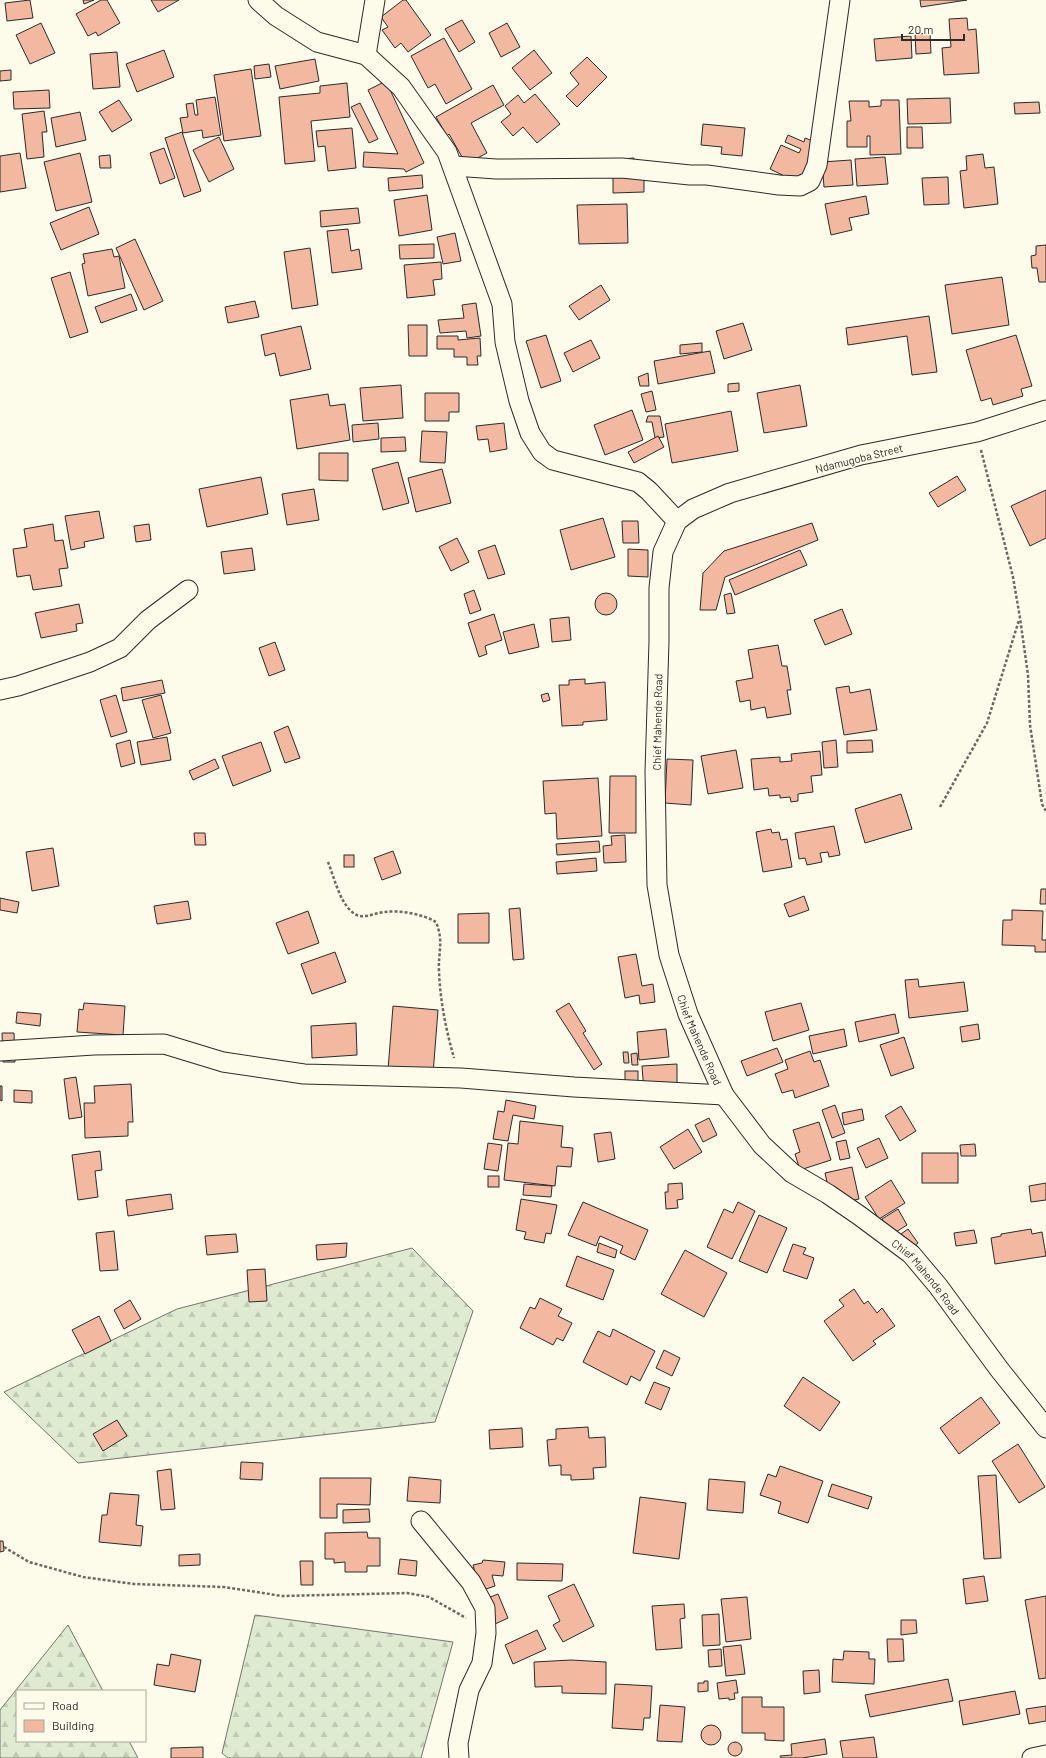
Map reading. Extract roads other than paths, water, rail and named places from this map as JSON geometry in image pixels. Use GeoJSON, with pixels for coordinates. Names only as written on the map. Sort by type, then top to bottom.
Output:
{"type":"FeatureCollection","features":[{"type":"Feature","properties":{"kind":"street"},"geometry":{"type":"LineString","coordinates":[[258,0],[276,16],[317,42],[366,54],[401,87],[447,152],[454,166],[502,304],[505,342],[519,401],[530,433],[542,452],[553,460],[638,482],[649,491],[677,520]]}},
{"type":"Feature","properties":{"kind":"street"},"geometry":{"type":"LineString","coordinates":[[366,54],[375,0]]}},
{"type":"Feature","properties":{"kind":"street"},"geometry":{"type":"LineString","coordinates":[[454,166],[496,168],[622,168],[690,175],[707,175],[779,185],[800,186],[810,181],[817,165],[840,0]]}},
{"type":"Feature","properties":{"kind":"street","name":"Ndamugoba Street"},"geometry":{"type":"LineString","coordinates":[[677,520],[693,509],[730,493],[861,455],[977,432],[1046,410]]}},
{"type":"Feature","properties":{"kind":"street","name":"Chief Mahende Road"},"geometry":{"type":"LineString","coordinates":[[677,520],[663,552],[658,588],[659,641],[655,772],[657,885],[669,955],[688,1014],[724,1095],[762,1145],[792,1174],[828,1194],[911,1254],[938,1286],[999,1369],[1046,1428]]}},
{"type":"Feature","properties":{"kind":"street"},"geometry":{"type":"LineString","coordinates":[[0,690],[18,686],[90,662],[120,648],[148,620],[188,590]]}},
{"type":"Feature","properties":{"kind":"street"},"geometry":{"type":"LineString","coordinates":[[0,1051],[94,1045],[164,1044],[223,1062],[304,1074],[461,1078],[724,1095]]}},
{"type":"Feature","properties":{"kind":"street"},"geometry":{"type":"LineString","coordinates":[[420,1521],[471,1582],[485,1608],[486,1633],[482,1663],[469,1690],[458,1743],[459,1758]]}},
{"type":"Feature","properties":{"kind":"street"},"geometry":{"type":"LineString","coordinates":[[1032,1758],[1046,1755]]}}]}
